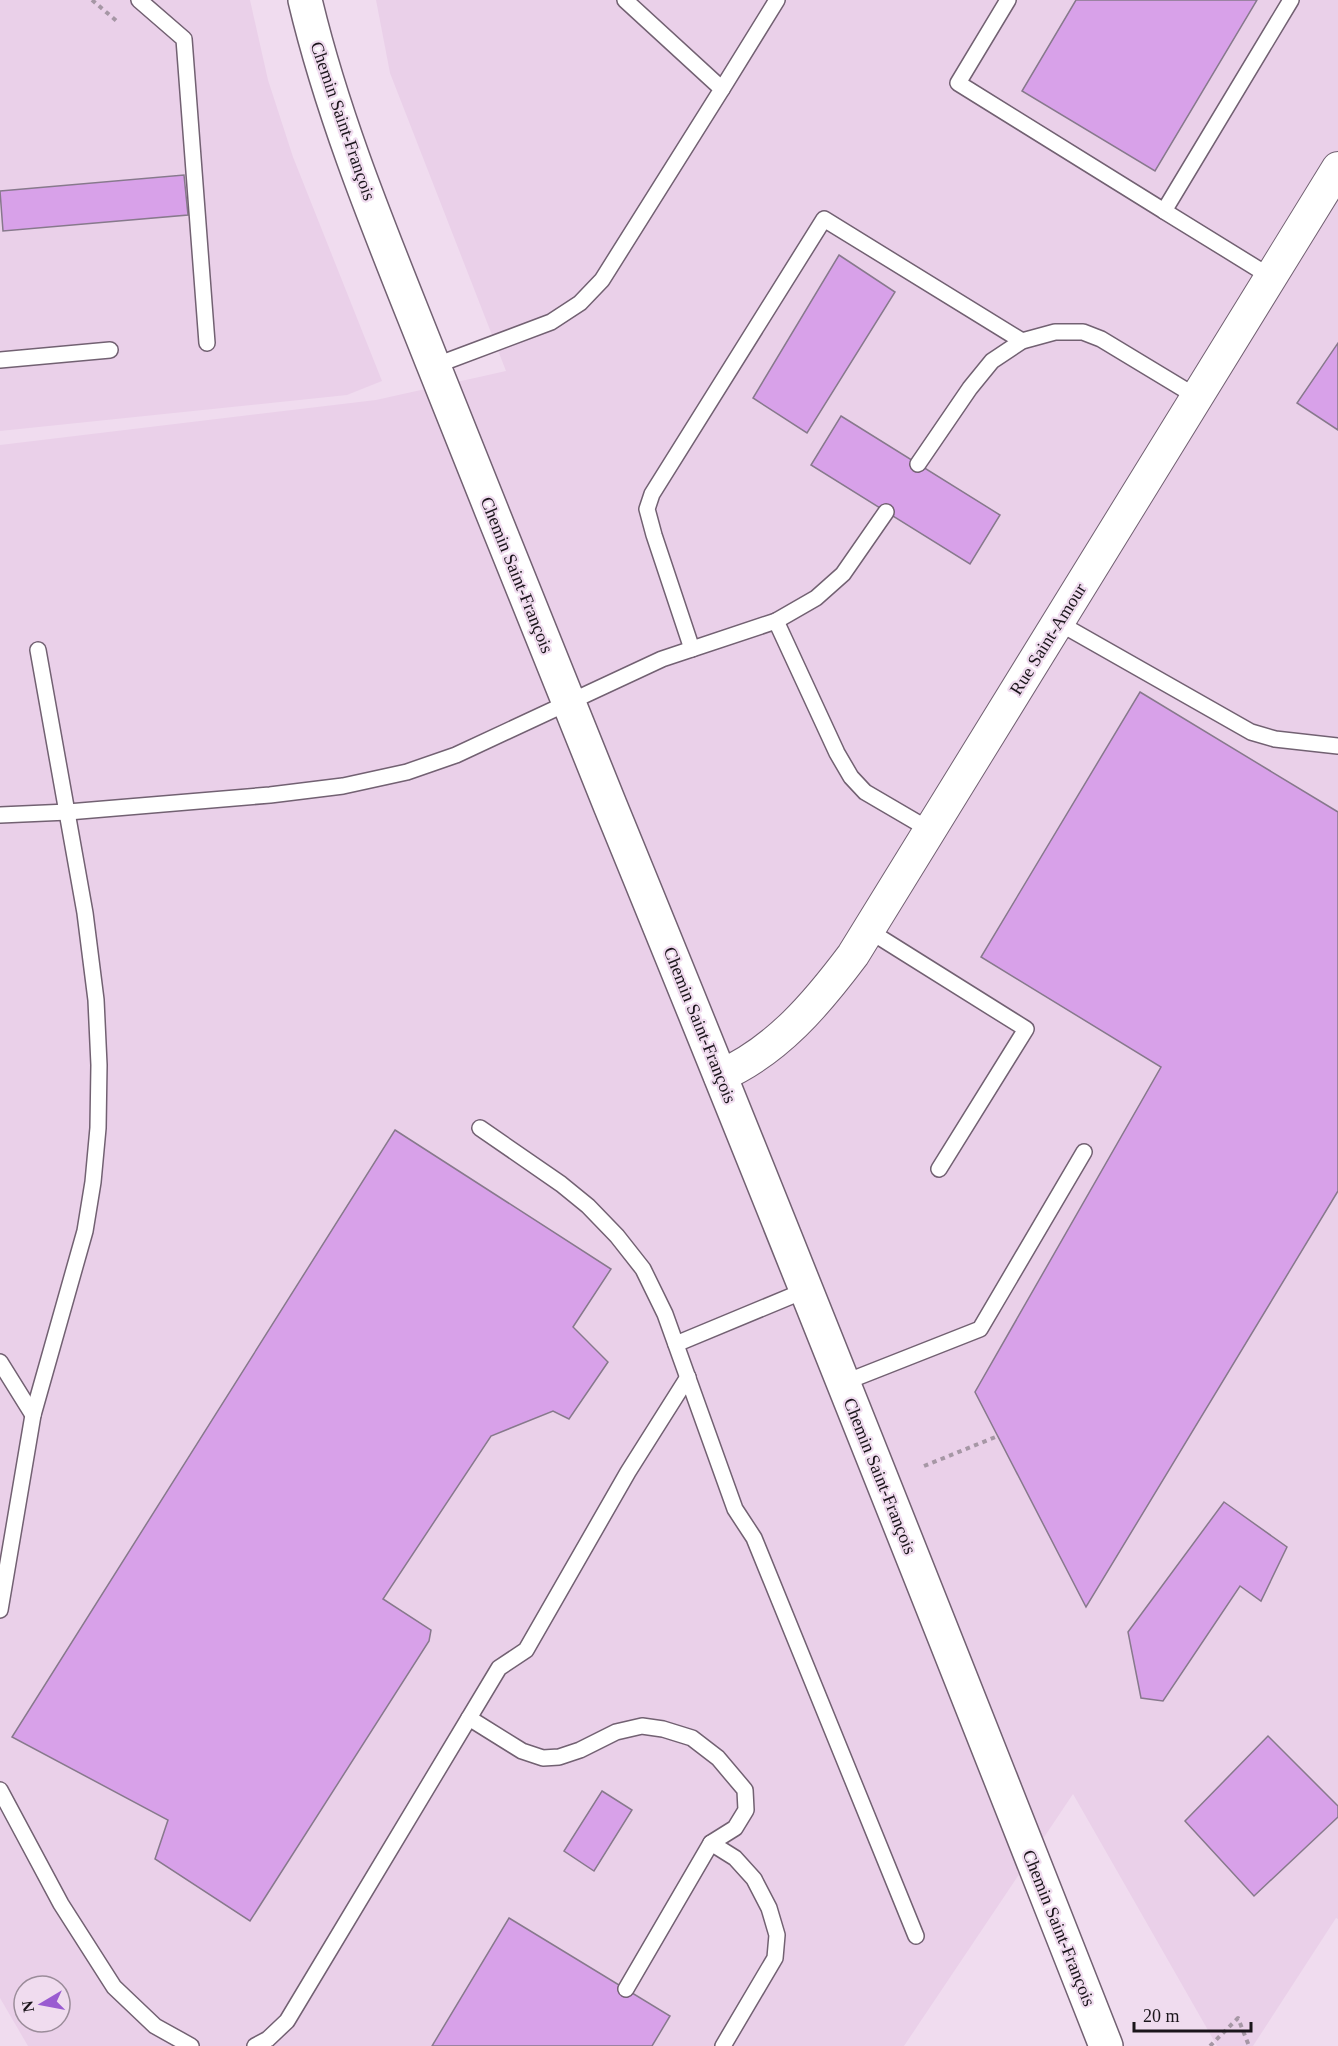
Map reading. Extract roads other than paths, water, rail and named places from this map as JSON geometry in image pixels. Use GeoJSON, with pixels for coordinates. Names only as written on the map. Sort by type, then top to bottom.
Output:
{"type":"FeatureCollection","features":[{"type":"Feature","properties":{"kind":"street","name":"Chemin Saint-François"},"geometry":{"type":"LineString","coordinates":[[305,0],[345,138],[434,366],[806,1290],[1106,2046]]}},
{"type":"Feature","properties":{"kind":"street","name":"Rue Saint-Amour"},"geometry":{"type":"LineString","coordinates":[[720,1076],[736,1069],[765,1050],[792,1028],[825,992],[853,955],[1338,168]]}},
{"type":"Feature","properties":{"kind":"lane"},"geometry":{"type":"LineString","coordinates":[[139,0],[184,39],[207,343]]}},
{"type":"Feature","properties":{"kind":"lane"},"geometry":{"type":"LineString","coordinates":[[625,0],[722,89]]}},
{"type":"Feature","properties":{"kind":"lane"},"geometry":{"type":"LineString","coordinates":[[434,366],[551,322],[580,303],[602,280],[777,0]]}},
{"type":"Feature","properties":{"kind":"lane"},"geometry":{"type":"LineString","coordinates":[[1008,0],[958,83],[1271,277]]}},
{"type":"Feature","properties":{"kind":"lane"},"geometry":{"type":"LineString","coordinates":[[1164,211],[1292,0]]}},
{"type":"Feature","properties":{"kind":"lane"},"geometry":{"type":"LineString","coordinates":[[692,649],[647,509],[652,494],[825,219],[1022,341]]}},
{"type":"Feature","properties":{"kind":"lane"},"geometry":{"type":"LineString","coordinates":[[918,464],[970,388],[992,361],[1022,341],[1055,332],[1083,332],[1101,339],[1197,397]]}},
{"type":"Feature","properties":{"kind":"lane"},"geometry":{"type":"LineString","coordinates":[[0,360],[110,351]]}},
{"type":"Feature","properties":{"kind":"lane"},"geometry":{"type":"LineString","coordinates":[[0,815],[68,812],[270,795],[343,786],[407,772],[456,755],[662,659],[776,621],[816,598],[843,574],[886,512]]}},
{"type":"Feature","properties":{"kind":"lane"},"geometry":{"type":"LineString","coordinates":[[776,621],[837,753],[851,777],[865,792],[930,830]]}},
{"type":"Feature","properties":{"kind":"lane"},"geometry":{"type":"LineString","coordinates":[[1059,623],[1251,732],[1275,739],[1338,746]]}},
{"type":"Feature","properties":{"kind":"lane"},"geometry":{"type":"LineString","coordinates":[[0,1610],[33,1415],[85,1231],[93,1182],[98,1128],[99,1065],[96,1000],[85,913],[38,650]]}},
{"type":"Feature","properties":{"kind":"lane"},"geometry":{"type":"LineString","coordinates":[[868,930],[1026,1029],[939,1169]]}},
{"type":"Feature","properties":{"kind":"lane"},"geometry":{"type":"LineString","coordinates":[[480,1128],[561,1184],[588,1206],[617,1236],[643,1269],[665,1314],[735,1509],[754,1538],[916,1936]]}},
{"type":"Feature","properties":{"kind":"lane"},"geometry":{"type":"LineString","coordinates":[[843,1383],[980,1329],[1084,1152]]}},
{"type":"Feature","properties":{"kind":"lane"},"geometry":{"type":"LineString","coordinates":[[676,1344],[806,1290]]}},
{"type":"Feature","properties":{"kind":"lane"},"geometry":{"type":"LineString","coordinates":[[0,1362],[33,1415]]}},
{"type":"Feature","properties":{"kind":"lane"},"geometry":{"type":"LineString","coordinates":[[255,2046],[268,2039],[287,2020],[499,1668],[526,1650],[628,1472],[688,1377]]}},
{"type":"Feature","properties":{"kind":"lane"},"geometry":{"type":"LineString","coordinates":[[469,1718],[522,1752],[543,1758],[559,1757],[580,1750],[616,1732],[642,1726],[663,1729],[692,1738],[718,1758],[745,1790],[746,1810],[735,1828],[711,1844],[626,1989]]}},
{"type":"Feature","properties":{"kind":"lane"},"geometry":{"type":"LineString","coordinates":[[0,1790],[61,1904],[114,1987],[155,2026],[191,2046]]}},
{"type":"Feature","properties":{"kind":"lane"},"geometry":{"type":"LineString","coordinates":[[711,1844],[735,1858],[754,1880],[769,1908],[777,1935],[775,1958],[723,2046]]}}]}
